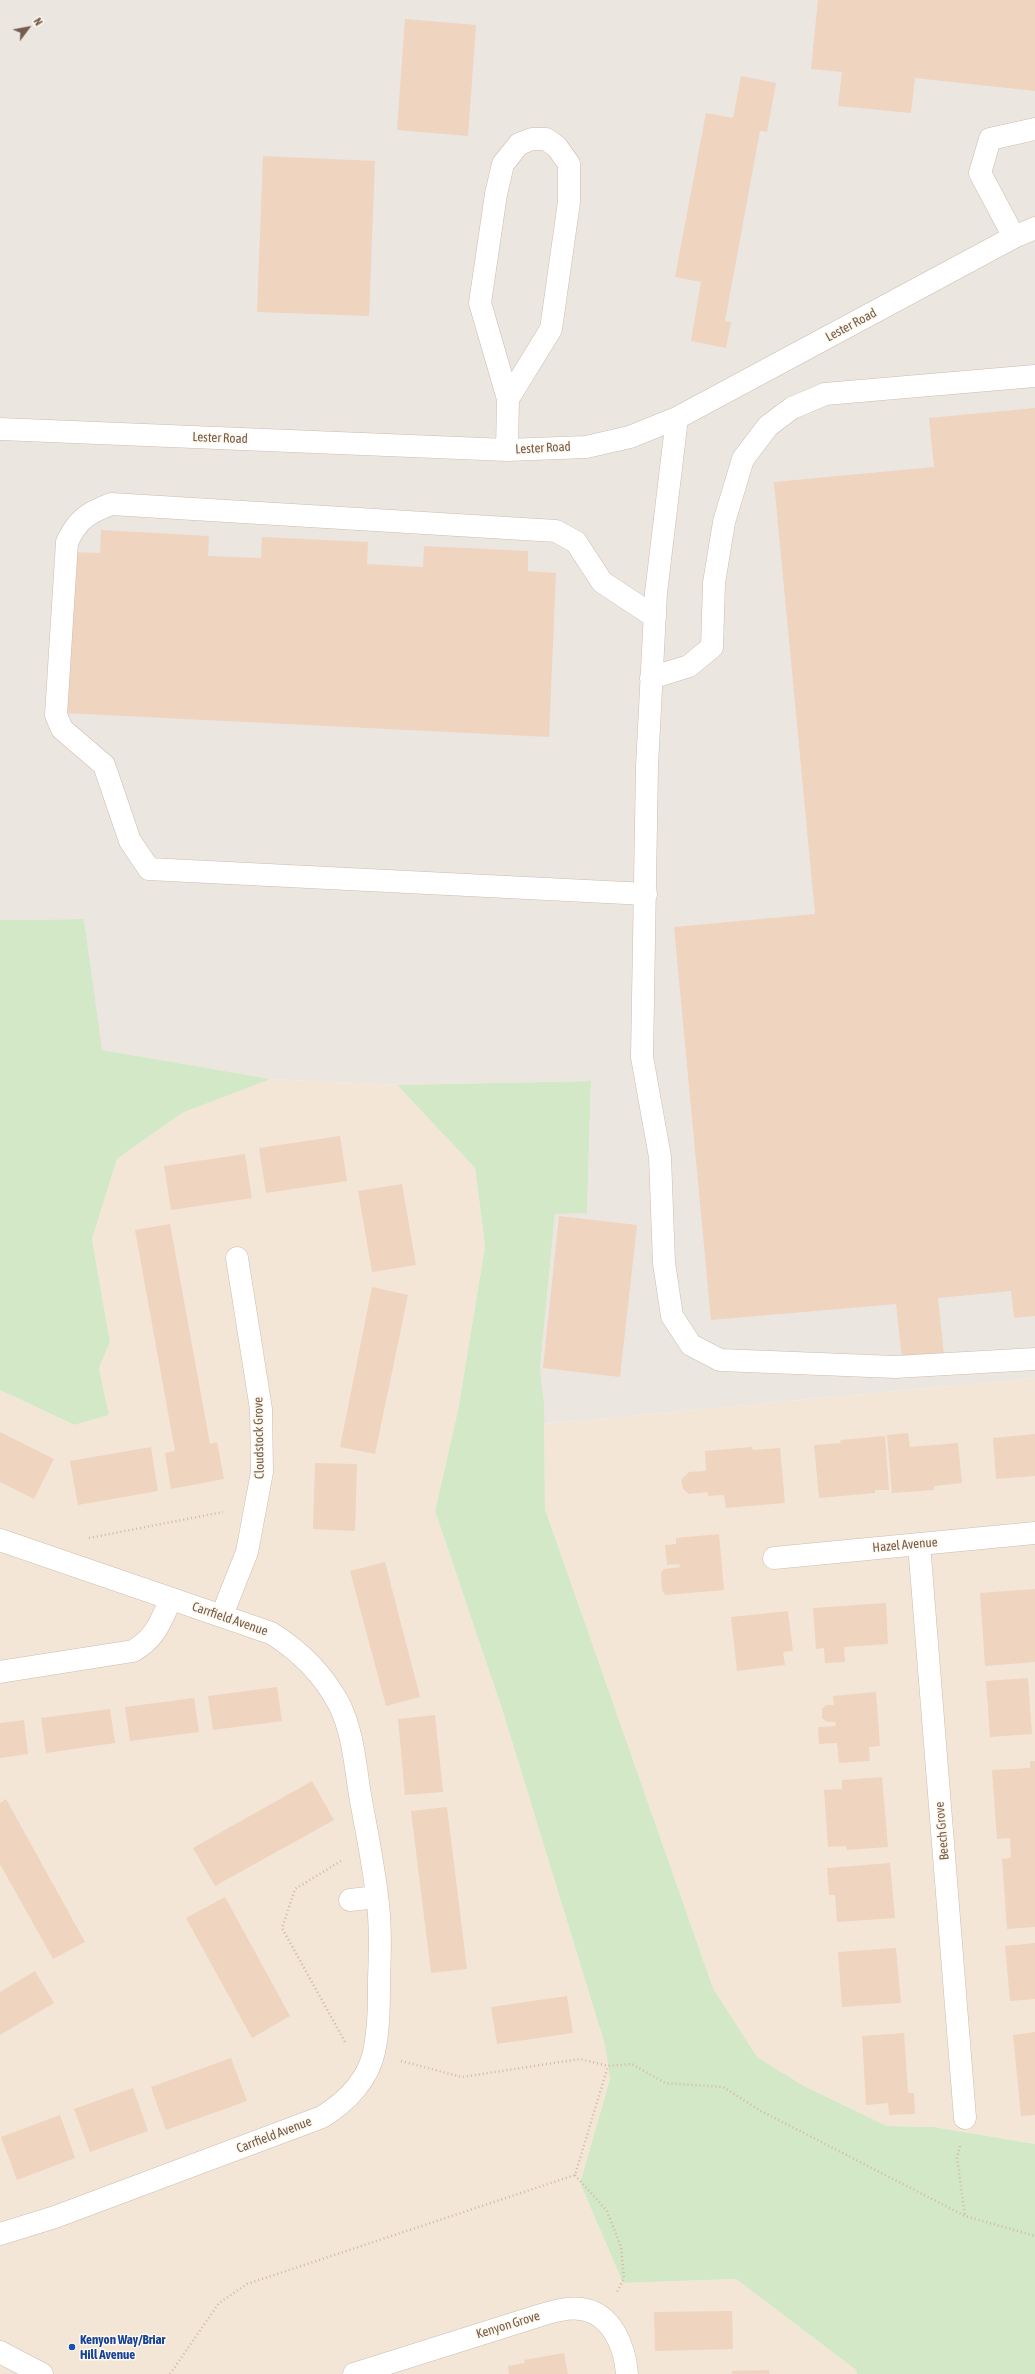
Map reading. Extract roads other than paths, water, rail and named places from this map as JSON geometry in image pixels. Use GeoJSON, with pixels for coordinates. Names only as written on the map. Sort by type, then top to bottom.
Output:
{"type":"FeatureCollection","features":[{"type":"Feature","properties":{"kind":"street"},"geometry":{"type":"LineString","coordinates":[[1014,237],[980,172],[990,139],[1035,129]]}},
{"type":"Feature","properties":{"kind":"street"},"geometry":{"type":"LineString","coordinates":[[507,450],[508,399],[480,303],[496,194],[503,164],[519,144],[532,139],[546,139],[557,147],[569,164],[569,202],[551,330],[508,399]]}},
{"type":"Feature","properties":{"kind":"street","name":"Lester Road"},"geometry":{"type":"LineString","coordinates":[[0,429],[507,450],[586,446],[630,437],[678,418],[1014,237],[1035,228]]}},
{"type":"Feature","properties":{"kind":"street"},"geometry":{"type":"LineString","coordinates":[[651,678],[690,666],[712,647],[714,583],[724,522],[743,458],[768,426],[792,408],[825,394],[1035,376]]}},
{"type":"Feature","properties":{"kind":"street"},"geometry":{"type":"LineString","coordinates":[[678,418],[655,617],[651,678],[647,766],[642,1057],[660,1157],[664,1263],[672,1316],[691,1345],[720,1360],[895,1368],[1035,1359]]}},
{"type":"Feature","properties":{"kind":"street"},"geometry":{"type":"LineString","coordinates":[[646,894],[149,869],[130,841],[104,765],[62,729],[56,715],[66,542],[75,525],[91,512],[111,504],[556,531],[576,542],[602,582],[655,617]]}},
{"type":"Feature","properties":{"kind":"street","name":"Cloudstock Grove"},"geometry":{"type":"LineString","coordinates":[[222,1615],[247,1552],[262,1472],[261,1409],[236,1258]]}},
{"type":"Feature","properties":{"kind":"street","name":"Hazel Avenue"},"geometry":{"type":"LineString","coordinates":[[774,1558],[1035,1533]]}},
{"type":"Feature","properties":{"kind":"street","name":"Carrfield Avenue"},"geometry":{"type":"LineString","coordinates":[[0,1540],[271,1633],[291,1645],[327,1684],[339,1705],[350,1735],[369,1845],[377,1897],[379,2008],[374,2053],[364,2076],[339,2106],[322,2116],[55,2217],[0,2234]]}},
{"type":"Feature","properties":{"kind":"street","name":"Beech Grove"},"geometry":{"type":"LineString","coordinates":[[919,1544],[965,2118]]}},
{"type":"Feature","properties":{"kind":"street"},"geometry":{"type":"LineString","coordinates":[[0,1672],[133,1651],[145,1645],[155,1634],[171,1599]]}},
{"type":"Feature","properties":{"kind":"street"},"geometry":{"type":"LineString","coordinates":[[350,1900],[377,1897]]}},
{"type":"Feature","properties":{"kind":"street","name":"Kenyon Grove"},"geometry":{"type":"LineString","coordinates":[[354,2374],[558,2311],[580,2309],[593,2312],[604,2319],[618,2337],[626,2355],[627,2374]]}},
{"type":"Feature","properties":{"kind":"street"},"geometry":{"type":"LineString","coordinates":[[0,2352],[35,2372]]}},
{"type":"Feature","properties":{"kind":"place","name":"Kenyon Way/Briar Hill Avenue"},"geometry":{"type":"Point","coordinates":[72,2347]}}]}
